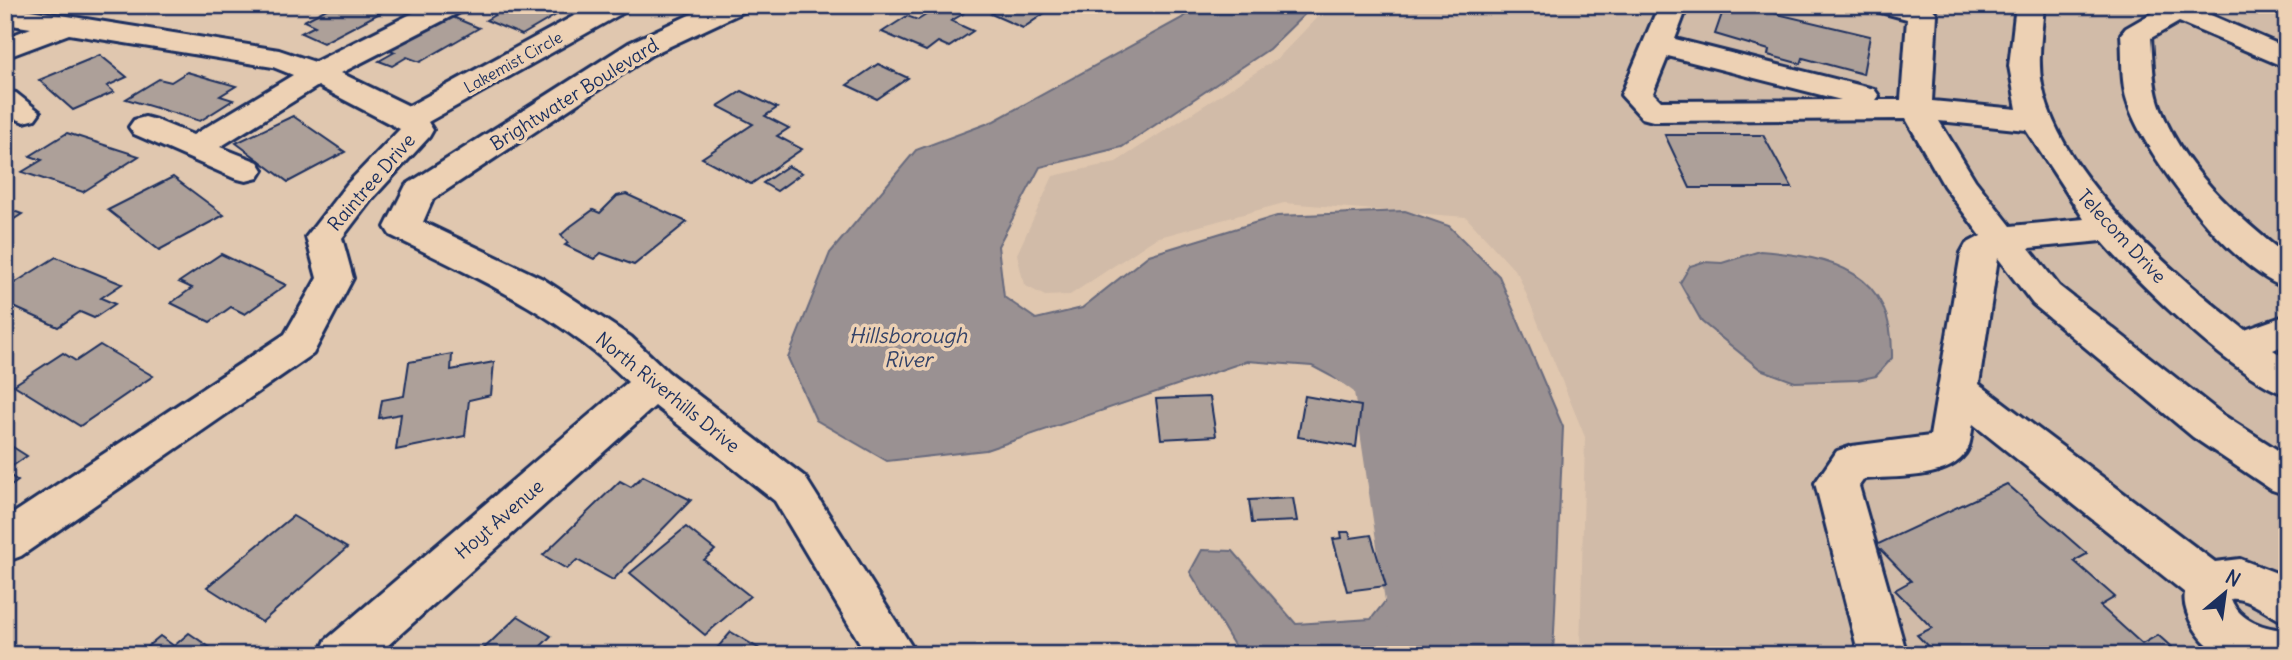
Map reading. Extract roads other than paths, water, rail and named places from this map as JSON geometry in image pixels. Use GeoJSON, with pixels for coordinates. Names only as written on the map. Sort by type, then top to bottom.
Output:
{"type":"FeatureCollection","features":[{"type":"Feature","properties":{"kind":"street"},"geometry":{"type":"LineString","coordinates":[[195,148],[317,73],[452,5]]}},
{"type":"Feature","properties":{"kind":"street","name":"Lakemist Circle"},"geometry":{"type":"LineString","coordinates":[[410,119],[616,5]]}},
{"type":"Feature","properties":{"kind":"street","name":"Brightwater Boulevard"},"geometry":{"type":"LineString","coordinates":[[418,193],[640,49],[735,5]]}},
{"type":"Feature","properties":{"kind":"street"},"geometry":{"type":"LineString","coordinates":[[1674,5],[1637,95],[1653,111],[1916,109],[2036,121]]}},
{"type":"Feature","properties":{"kind":"street"},"geometry":{"type":"LineString","coordinates":[[1887,5],[1923,10],[1916,109],[1961,186],[2046,295],[2208,426],[2287,478]]}},
{"type":"Feature","properties":{"kind":"street","name":"Telecom Drive"},"geometry":{"type":"LineString","coordinates":[[2030,5],[2025,76],[2036,121],[2078,191],[2110,228],[2179,298],[2287,380]]}},
{"type":"Feature","properties":{"kind":"street"},"geometry":{"type":"LineString","coordinates":[[2287,59],[2183,8],[2136,34],[2143,106],[2168,150],[2211,209],[2237,236],[2287,275]]}},
{"type":"Feature","properties":{"kind":"street","name":"Raintree Drive"},"geometry":{"type":"LineString","coordinates":[[5,15],[279,59],[317,73],[410,119],[417,130],[359,192],[324,237],[335,278],[299,344],[5,543]]}},
{"type":"Feature","properties":{"kind":"street"},"geometry":{"type":"LineString","coordinates":[[5,49],[66,25]]}},
{"type":"Feature","properties":{"kind":"street"},"geometry":{"type":"LineString","coordinates":[[1658,44],[1916,109]]}},
{"type":"Feature","properties":{"kind":"street"},"geometry":{"type":"LineString","coordinates":[[145,127],[246,170]]}},
{"type":"Feature","properties":{"kind":"street","name":"North Riverhills Drive"},"geometry":{"type":"LineString","coordinates":[[418,193],[403,228],[530,288],[617,347],[654,383],[789,489],[893,655]]}},
{"type":"Feature","properties":{"kind":"street"},"geometry":{"type":"LineString","coordinates":[[1882,655],[1837,483],[1852,463],[1933,455],[1949,445],[1979,253],[2002,239],[2110,228]]}},
{"type":"Feature","properties":{"kind":"street"},"geometry":{"type":"LineString","coordinates":[[2241,347],[2287,329]]}},
{"type":"Feature","properties":{"kind":"street","name":"Hoyt Avenue"},"geometry":{"type":"LineString","coordinates":[[344,655],[654,383]]}},
{"type":"Feature","properties":{"kind":"street"},"geometry":{"type":"LineString","coordinates":[[1958,390],[2210,585]]}},
{"type":"Feature","properties":{"kind":"street"},"geometry":{"type":"LineString","coordinates":[[2281,591],[2230,578],[2210,585],[2206,594],[2208,605],[2227,631],[2260,649],[2287,652]]}},
{"type":"Feature","properties":{"kind":"water","name":"Hillsborough River"},"geometry":{"type":"Polygon","coordinates":[[[1196,5],[1314,5],[1269,49],[1122,147],[1040,167],[998,246],[1004,297],[1036,319],[1082,308],[1149,255],[1277,216],[1405,211],[1449,226],[1499,276],[1563,427],[1553,655],[1240,655],[1190,572],[1202,550],[1233,551],[1296,624],[1371,619],[1403,579],[1408,417],[1312,366],[1247,361],[986,450],[887,461],[816,420],[788,358],[830,253],[916,150],[994,121],[1182,18],[1196,5]]]}},
{"type":"Feature","properties":{"kind":"water"},"geometry":{"type":"Polygon","coordinates":[[[1760,251],[1812,258],[1834,265],[1854,274],[1870,287],[1882,305],[1890,329],[1892,358],[1876,376],[1858,380],[1795,382],[1760,369],[1702,322],[1680,283],[1690,266],[1703,262],[1722,263],[1760,251]]]}},
{"type":"Feature","properties":{"kind":"waterway","name":"Hillsborough River"},"geometry":{"type":"LineString","coordinates":[[1341,356],[1379,382],[1425,655]]}}]}
